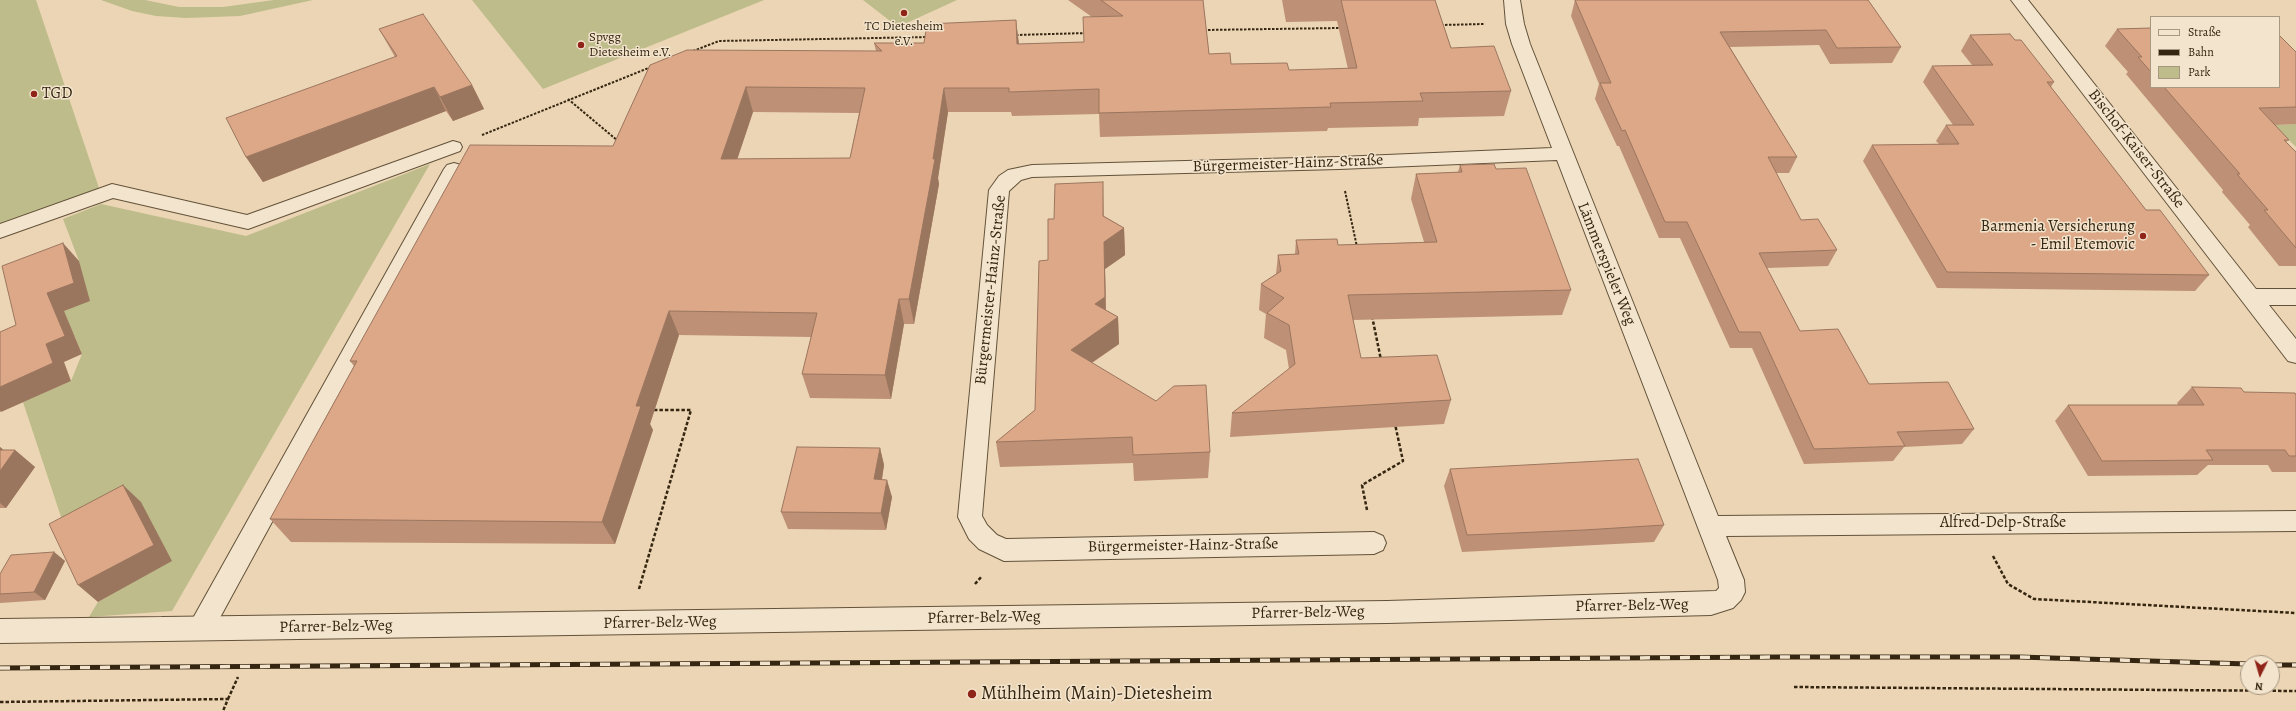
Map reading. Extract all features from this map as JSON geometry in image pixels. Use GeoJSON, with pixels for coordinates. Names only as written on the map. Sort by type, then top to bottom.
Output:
{"type":"FeatureCollection","features":[{"type":"Feature","properties":{"kind":"street","name":"Lämmerspieler Weg"},"geometry":{"type":"LineString","coordinates":[[1512,0],[1515,24],[1520,44],[1710,526]]}},
{"type":"Feature","properties":{"kind":"street","name":"Bischof-Kaiser-Straße"},"geometry":{"type":"LineString","coordinates":[[2019,0],[2253,297],[2296,355]]}},
{"type":"Feature","properties":{"kind":"street","name":"Bürgermeister-Hainz-Straße"},"geometry":{"type":"LineString","coordinates":[[1374,543],[1004,550],[988,542],[978,532],[970,517],[999,190],[1006,181],[1015,175],[1032,171],[1339,163],[1563,154]]}},
{"type":"Feature","properties":{"kind":"street"},"geometry":{"type":"LineString","coordinates":[[0,231],[112,191],[248,222],[454,158]]}},
{"type":"Feature","properties":{"kind":"street"},"geometry":{"type":"LineString","coordinates":[[201,628],[454,158]]}},
{"type":"Feature","properties":{"kind":"street"},"geometry":{"type":"LineString","coordinates":[[2253,297],[2296,297]]}},
{"type":"Feature","properties":{"kind":"street","name":"Alfred-Delp-Straße"},"geometry":{"type":"LineString","coordinates":[[1710,526],[2296,521]]}},
{"type":"Feature","properties":{"kind":"street","name":"Pfarrer-Belz-Weg"},"geometry":{"type":"LineString","coordinates":[[0,631],[628,624],[1387,612],[1711,604],[1724,600],[1732,592],[1731,580],[1710,526]]}},
{"type":"Feature","properties":{"kind":"path"},"geometry":{"type":"LineString","coordinates":[[1436,26],[1515,24]]}},
{"type":"Feature","properties":{"kind":"path"},"geometry":{"type":"LineString","coordinates":[[1197,31],[1340,28]]}},
{"type":"Feature","properties":{"kind":"path"},"geometry":{"type":"LineString","coordinates":[[1014,35],[1094,33]]}},
{"type":"Feature","properties":{"kind":"path"},"geometry":{"type":"LineString","coordinates":[[690,52],[718,41],[934,36]]}},
{"type":"Feature","properties":{"kind":"path"},"geometry":{"type":"LineString","coordinates":[[454,158],[568,99],[654,66]]}},
{"type":"Feature","properties":{"kind":"path"},"geometry":{"type":"LineString","coordinates":[[568,99],[618,140],[616,147]]}},
{"type":"Feature","properties":{"kind":"path"},"geometry":{"type":"LineString","coordinates":[[1339,163],[1358,254]]}},
{"type":"Feature","properties":{"kind":"path"},"geometry":{"type":"LineString","coordinates":[[1371,315],[1381,361]]}},
{"type":"Feature","properties":{"kind":"path"},"geometry":{"type":"LineString","coordinates":[[628,624],[691,410],[651,410]]}},
{"type":"Feature","properties":{"kind":"path"},"geometry":{"type":"LineString","coordinates":[[1374,543],[1362,485],[1403,461],[1395,423]]}},
{"type":"Feature","properties":{"kind":"path"},"geometry":{"type":"LineString","coordinates":[[1975,524],[2008,584],[2034,599],[2296,613]]}},
{"type":"Feature","properties":{"kind":"path"},"geometry":{"type":"LineString","coordinates":[[223,711],[238,677]]}},
{"type":"Feature","properties":{"kind":"path"},"geometry":{"type":"LineString","coordinates":[[1794,687],[2296,691]]}},
{"type":"Feature","properties":{"kind":"path"},"geometry":{"type":"LineString","coordinates":[[0,702],[228,699]]}},
{"type":"Feature","properties":{"kind":"green space","name":"TGD"},"geometry":{"type":"Polygon","coordinates":[[[0,0],[36,0],[99,188],[0,224],[0,0]]]}},
{"type":"Feature","properties":{"kind":"green space"},"geometry":{"type":"Polygon","coordinates":[[[101,0],[145,0],[179,7],[223,7],[274,0],[313,0],[240,16],[186,18],[156,16],[132,11],[101,0]]]}},
{"type":"Feature","properties":{"kind":"green space","name":"Spvgg Dietesheim e.V."},"geometry":{"type":"Polygon","coordinates":[[[472,0],[764,0],[543,89],[472,0]]]}},
{"type":"Feature","properties":{"kind":"green space","name":"TC Dietesheim e.V."},"geometry":{"type":"Polygon","coordinates":[[[863,0],[957,0],[898,27],[863,0]]]}},
{"type":"Feature","properties":{"kind":"green space"},"geometry":{"type":"Polygon","coordinates":[[[2296,124],[2296,147],[2274,125],[2296,124]]]}},
{"type":"Feature","properties":{"kind":"green space"},"geometry":{"type":"Polygon","coordinates":[[[430,164],[172,611],[89,617],[98,602],[171,561],[69,541],[23,402],[71,381],[82,354],[75,337],[60,313],[79,261],[63,219],[101,204],[246,236],[430,164]]]}},
{"type":"Feature","properties":{"kind":"building"},"geometry":{"type":"Polygon","coordinates":[[[1101,0],[1203,0],[1209,54],[1230,53],[1231,64],[1287,63],[1289,70],[1357,68],[1341,0],[1435,0],[1451,48],[1494,46],[1511,91],[1420,93],[1423,101],[1330,103],[1331,107],[1099,113],[1099,89],[1009,92],[1009,88],[944,88],[933,159],[935,159],[909,299],[899,299],[885,375],[802,374],[817,313],[669,311],[636,406],[641,406],[602,522],[270,519],[357,361],[350,361],[470,145],[613,146],[650,65],[687,50],[882,51],[874,43],[924,43],[927,24],[1016,20],[1017,44],[1084,42],[1083,17],[1123,16],[1101,0]],[[746,87],[721,159],[850,158],[865,88],[746,87]]]}},
{"type":"Feature","properties":{"kind":"building"},"geometry":{"type":"Polygon","coordinates":[[[1575,0],[1868,0],[1901,47],[1837,48],[1826,30],[1720,32],[1797,157],[1768,157],[1801,220],[1818,219],[1837,250],[1759,253],[1800,331],[1838,329],[1869,384],[1948,382],[1974,429],[1897,432],[1905,446],[1814,449],[1760,332],[1739,332],[1687,222],[1665,222],[1625,130],[1622,131],[1600,83],[1611,83],[1575,0]]]}},
{"type":"Feature","properties":{"kind":"building"},"geometry":{"type":"Polygon","coordinates":[[[423,14],[472,85],[440,97],[434,87],[246,157],[226,118],[397,56],[379,29],[423,14]]]}},
{"type":"Feature","properties":{"kind":"building"},"geometry":{"type":"Polygon","coordinates":[[[2150,28],[2150,71],[2138,57],[2142,57],[2117,29],[2150,28]]]}},
{"type":"Feature","properties":{"kind":"building"},"geometry":{"type":"Polygon","coordinates":[[[2010,34],[2015,40],[2021,40],[2054,82],[2047,82],[2146,210],[2160,210],[2209,275],[1947,272],[1872,145],[1959,144],[1946,125],[1974,125],[1932,66],[1993,65],[1970,35],[2010,34]]]}},
{"type":"Feature","properties":{"kind":"building"},"geometry":{"type":"Polygon","coordinates":[[[2280,36],[2296,52],[2296,107],[2259,108],[2289,140],[2284,140],[2296,152],[2296,248],[2264,210],[2268,210],[2237,174],[2240,174],[2165,88],[2280,88],[2280,36]]]}},
{"type":"Feature","properties":{"kind":"building"},"geometry":{"type":"Polygon","coordinates":[[[1494,164],[1496,169],[1526,168],[1571,290],[1348,295],[1361,358],[1437,355],[1451,400],[1232,413],[1295,364],[1289,325],[1267,313],[1284,298],[1261,284],[1281,271],[1278,255],[1299,254],[1296,240],[1337,239],[1338,245],[1437,242],[1416,174],[1462,172],[1460,165],[1494,164]]]}},
{"type":"Feature","properties":{"kind":"building"},"geometry":{"type":"Polygon","coordinates":[[[1103,182],[1103,216],[1124,228],[1104,242],[1105,297],[1095,304],[1118,317],[1071,350],[1156,401],[1174,386],[1206,385],[1210,452],[1133,455],[1132,437],[996,442],[1035,410],[1039,261],[1048,260],[1048,219],[1054,219],[1055,184],[1103,182]]]}},
{"type":"Feature","properties":{"kind":"building"},"geometry":{"type":"Polygon","coordinates":[[[63,243],[74,283],[47,293],[65,336],[46,344],[53,363],[0,387],[0,332],[16,325],[2,266],[63,243]]]}},
{"type":"Feature","properties":{"kind":"building"},"geometry":{"type":"Polygon","coordinates":[[[2192,387],[2241,388],[2244,392],[2295,393],[2296,456],[2289,456],[2285,450],[2206,450],[2213,460],[2102,461],[2068,405],[2204,405],[2192,387]]]}},
{"type":"Feature","properties":{"kind":"building"},"geometry":{"type":"Polygon","coordinates":[[[797,447],[880,448],[874,479],[887,480],[881,513],[781,512],[797,447]]]}},
{"type":"Feature","properties":{"kind":"building"},"geometry":{"type":"Polygon","coordinates":[[[0,450],[15,450],[0,471],[0,450]]]}},
{"type":"Feature","properties":{"kind":"building"},"geometry":{"type":"Polygon","coordinates":[[[1638,459],[1664,525],[1467,535],[1450,469],[1638,459]]]}},
{"type":"Feature","properties":{"kind":"building"},"geometry":{"type":"Polygon","coordinates":[[[123,485],[154,545],[78,585],[49,524],[123,485]]]}},
{"type":"Feature","properties":{"kind":"building"},"geometry":{"type":"Polygon","coordinates":[[[54,552],[34,592],[0,594],[0,574],[11,555],[54,552]]]}},
{"type":"Feature","properties":{"kind":"railway"},"geometry":{"type":"LineString","coordinates":[[0,668],[1782,657],[2019,657],[2240,664]]}},
{"type":"Feature","properties":{"kind":"railway"},"geometry":{"type":"LineString","coordinates":[[2280,665],[2296,665]]}},
{"type":"Feature","properties":{"kind":"place","name":"TC Dietesheim e.V."},"geometry":{"type":"Point","coordinates":[904,13]}},
{"type":"Feature","properties":{"kind":"place","name":"Spvgg Dietesheim e.V."},"geometry":{"type":"Point","coordinates":[581,45]}},
{"type":"Feature","properties":{"kind":"place","name":"TGD"},"geometry":{"type":"Point","coordinates":[34,94]}},
{"type":"Feature","properties":{"kind":"place","name":"Barmenia Versicherung - Emil Etemovic"},"geometry":{"type":"Point","coordinates":[2143,236]}},
{"type":"Feature","properties":{"kind":"place","name":"Mühlheim (Main)-Dietesheim"},"geometry":{"type":"Point","coordinates":[972,694]}}]}
